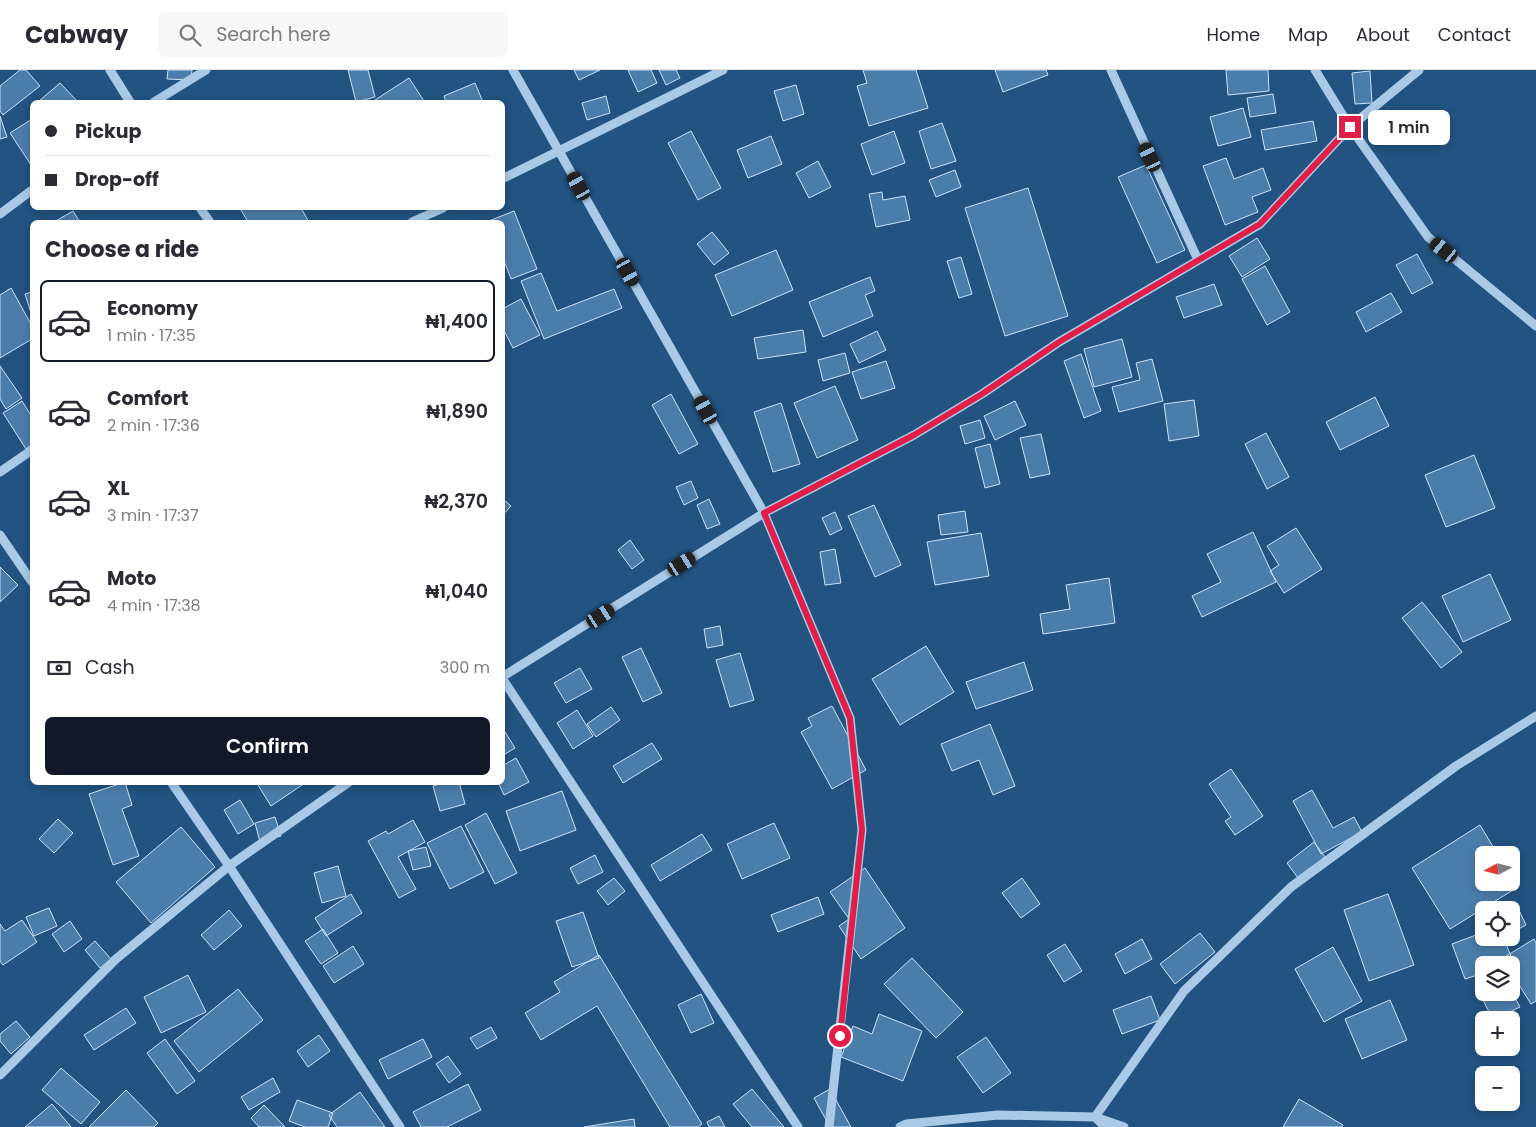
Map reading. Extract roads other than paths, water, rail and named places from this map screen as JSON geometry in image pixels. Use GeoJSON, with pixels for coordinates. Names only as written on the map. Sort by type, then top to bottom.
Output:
{"type":"FeatureCollection","features":[{"type":"Feature","properties":{"kind":"street"},"geometry":{"type":"LineString","coordinates":[[110,70],[129,100]]}},
{"type":"Feature","properties":{"kind":"street"},"geometry":{"type":"LineString","coordinates":[[157,100],[206,70]]}},
{"type":"Feature","properties":{"kind":"street"},"geometry":{"type":"LineString","coordinates":[[513,70],[764,513],[850,718],[862,830],[829,1127]]}},
{"type":"Feature","properties":{"kind":"street"},"geometry":{"type":"LineString","coordinates":[[505,178],[723,70]]}},
{"type":"Feature","properties":{"kind":"street"},"geometry":{"type":"LineString","coordinates":[[1111,70],[1198,260]]}},
{"type":"Feature","properties":{"kind":"street"},"geometry":{"type":"LineString","coordinates":[[1315,70],[1350,127],[1428,237],[1536,326]]}},
{"type":"Feature","properties":{"kind":"street"},"geometry":{"type":"LineString","coordinates":[[505,675],[764,513],[914,435],[982,394],[1059,342],[1260,224],[1350,127],[1419,70]]}},
{"type":"Feature","properties":{"kind":"street"},"geometry":{"type":"LineString","coordinates":[[0,214],[30,192]]}},
{"type":"Feature","properties":{"kind":"street"},"geometry":{"type":"LineString","coordinates":[[416,220],[439,210]]}},
{"type":"Feature","properties":{"kind":"street"},"geometry":{"type":"LineString","coordinates":[[0,472],[30,451]]}},
{"type":"Feature","properties":{"kind":"street"},"geometry":{"type":"LineString","coordinates":[[0,535],[30,579]]}},
{"type":"Feature","properties":{"kind":"street"},"geometry":{"type":"LineString","coordinates":[[505,682],[798,1127]]}},
{"type":"Feature","properties":{"kind":"street"},"geometry":{"type":"LineString","coordinates":[[1095,1116],[1184,991],[1291,887],[1456,766],[1536,716]]}},
{"type":"Feature","properties":{"kind":"street"},"geometry":{"type":"LineString","coordinates":[[173,785],[229,866],[400,1127]]}},
{"type":"Feature","properties":{"kind":"street"},"geometry":{"type":"LineString","coordinates":[[0,1074],[116,958],[229,866],[345,785]]}},
{"type":"Feature","properties":{"kind":"street"},"geometry":{"type":"LineString","coordinates":[[900,1127],[906,1124],[998,1115],[1095,1116],[1124,1127]]}},
{"type":"Feature","properties":{"kind":"street"},"geometry":{"type":"LineString","coordinates":[[1095,1116],[1105,1127]]}}]}
